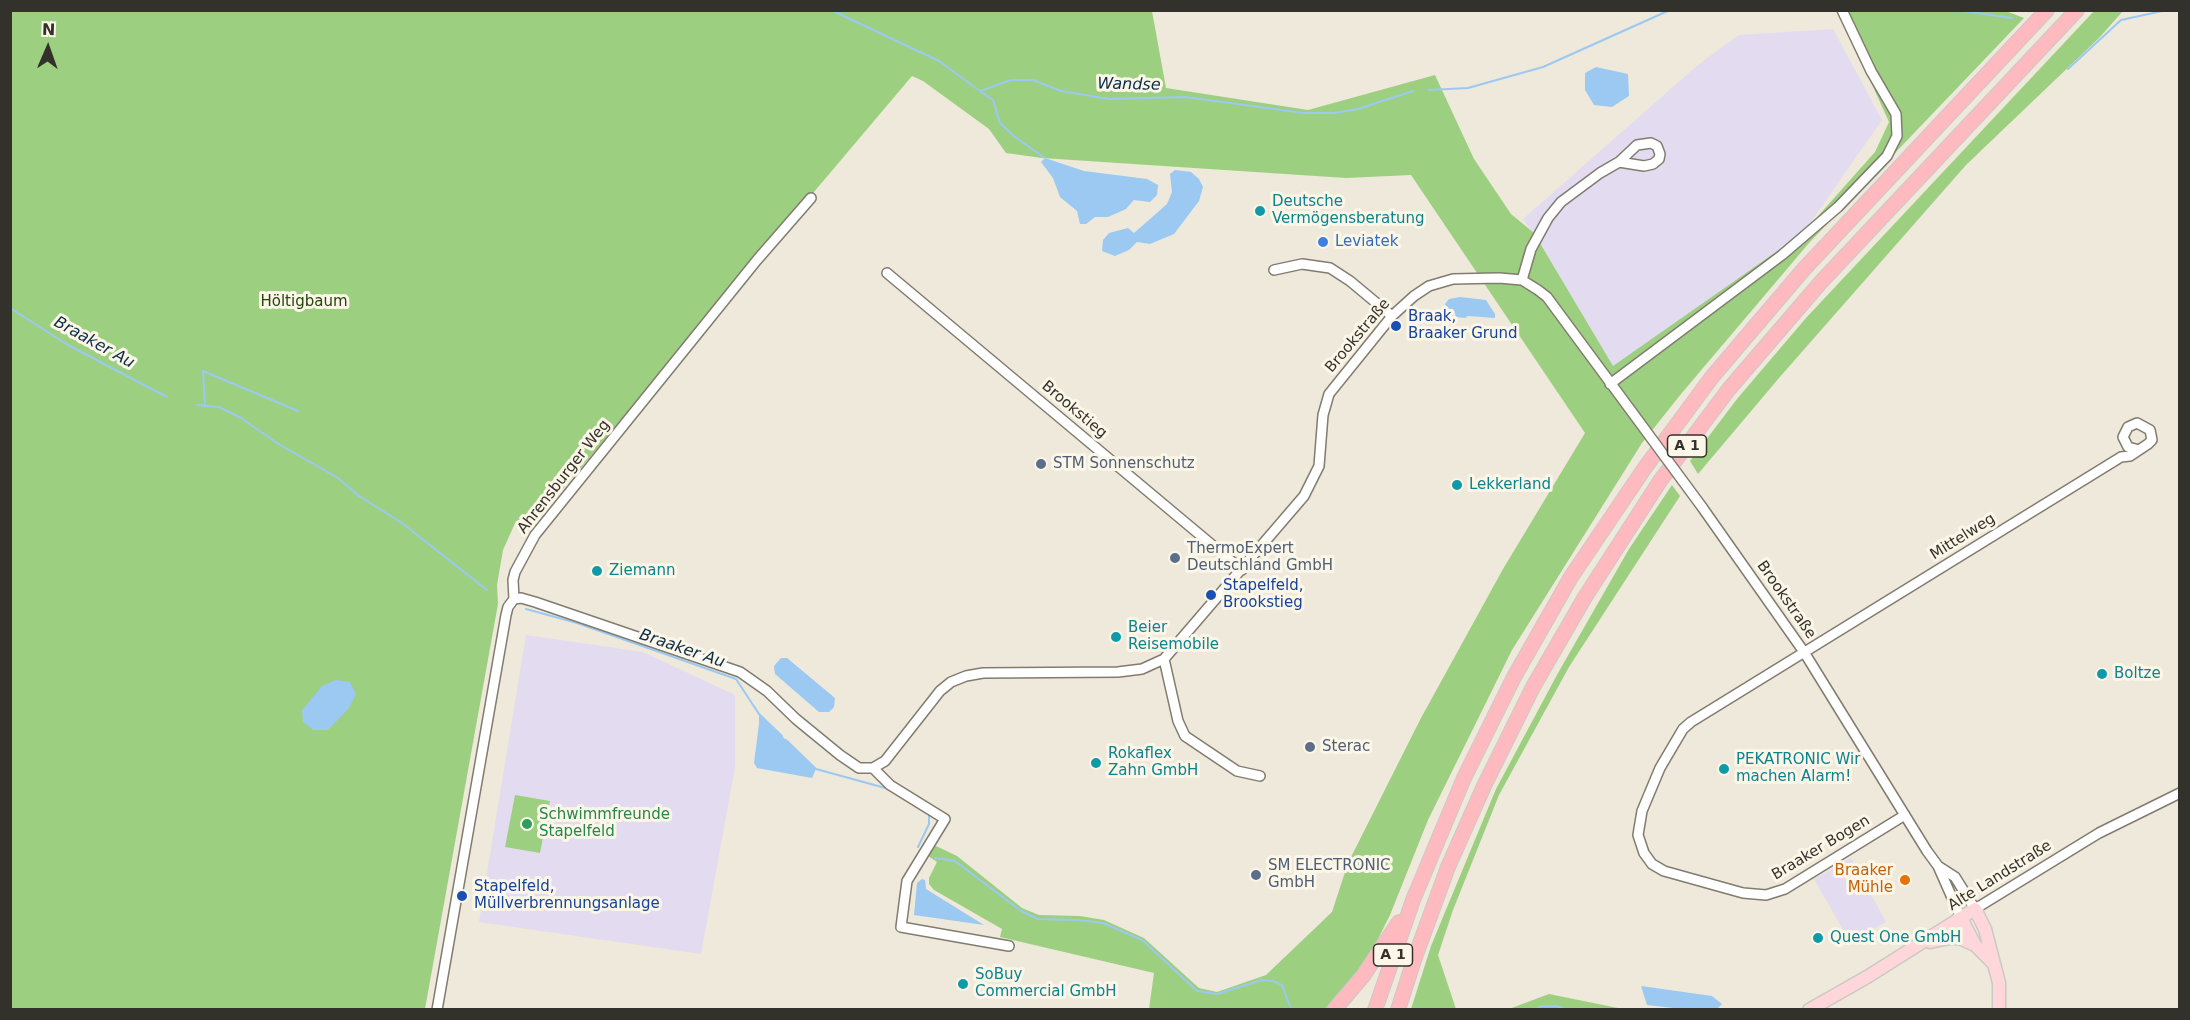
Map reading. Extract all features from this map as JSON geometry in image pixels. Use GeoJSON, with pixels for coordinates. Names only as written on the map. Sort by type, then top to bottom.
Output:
{"type":"FeatureCollection","features":[{"type":"Feature","properties":{"kind":"highway","name":"A 1"},"geometry":{"type":"LineString","coordinates":[[1375,1010],[1413,900],[1464,778],[1514,676],[1571,577],[1644,469],[1712,377],[1804,269],[2047,10]]}},
{"type":"Feature","properties":{"kind":"highway","name":"A 1"},"geometry":{"type":"LineString","coordinates":[[1398,1010],[1448,867],[1484,786],[1528,697],[1584,597],[1660,481],[1729,389],[1821,282],[2077,10]]}},
{"type":"Feature","properties":{"kind":"highway"},"geometry":{"type":"LineString","coordinates":[[1334,1010],[1379,953],[1413,900]]}},
{"type":"Feature","properties":{"kind":"main road","name":"Alte Landstraße"},"geometry":{"type":"LineString","coordinates":[[1809,1010],[1976,909]]}},
{"type":"Feature","properties":{"kind":"main road"},"geometry":{"type":"LineString","coordinates":[[1976,909],[1985,929],[1999,983],[1999,1010]]}},
{"type":"Feature","properties":{"kind":"main road"},"geometry":{"type":"LineString","coordinates":[[1961,918],[1975,945]]}},
{"type":"Feature","properties":{"kind":"main road"},"geometry":{"type":"LineString","coordinates":[[1917,946],[1949,938],[1966,940],[1975,945],[1994,964]]}},
{"type":"Feature","properties":{"kind":"street"},"geometry":{"type":"LineString","coordinates":[[1610,384],[1782,255],[1838,207],[1887,156],[1897,136],[1896,114],[1871,71],[1842,10]]}},
{"type":"Feature","properties":{"kind":"street"},"geometry":{"type":"LineString","coordinates":[[1522,280],[1531,249],[1548,218],[1561,202],[1619,162]]}},
{"type":"Feature","properties":{"kind":"street","name":"Ahrensburger Weg"},"geometry":{"type":"LineString","coordinates":[[437,1010],[504,625],[508,607],[514,599],[514,572],[535,535],[757,260],[811,198]]}},
{"type":"Feature","properties":{"kind":"street"},"geometry":{"type":"LineString","coordinates":[[1274,270],[1302,264],[1330,268],[1350,281],[1392,316]]}},
{"type":"Feature","properties":{"kind":"street","name":"Brookstieg"},"geometry":{"type":"LineString","coordinates":[[887,273],[1242,570]]}},
{"type":"Feature","properties":{"kind":"street","name":"Brookstraße"},"geometry":{"type":"LineString","coordinates":[[873,768],[885,761],[940,691],[951,682],[966,676],[988,673],[1118,672],[1142,669],[1164,659],[1311,487],[1319,466],[1323,415],[1329,394],[1392,316],[1414,296],[1439,282],[1468,278],[1522,280],[1547,297],[1702,507],[1804,652],[1938,866],[1961,918]]}},
{"type":"Feature","properties":{"kind":"street"},"geometry":{"type":"LineString","coordinates":[[2132,424],[2143,424],[2150,430],[2152,440],[2139,450],[2128,447],[2123,437],[2132,424]]}},
{"type":"Feature","properties":{"kind":"street"},"geometry":{"type":"LineString","coordinates":[[2121,457],[2128,447]]}},
{"type":"Feature","properties":{"kind":"street","name":"Mittelweg"},"geometry":{"type":"LineString","coordinates":[[1804,652],[2121,457],[2130,456],[2139,450]]}},
{"type":"Feature","properties":{"kind":"street"},"geometry":{"type":"LineString","coordinates":[[514,599],[521,598],[535,602],[740,672],[767,691],[796,719],[859,768],[873,768],[890,785],[945,819],[907,881],[901,927],[1009,946]]}},
{"type":"Feature","properties":{"kind":"street","name":"Braaker Bogen"},"geometry":{"type":"LineString","coordinates":[[1804,652],[1683,729],[1660,768],[1642,811],[1638,835],[1644,854],[1652,864],[1664,872],[1743,893],[1766,895],[1785,889],[1905,815]]}},
{"type":"Feature","properties":{"kind":"street"},"geometry":{"type":"LineString","coordinates":[[1164,659],[1178,721],[1185,736],[1237,771],[1260,776]]}},
{"type":"Feature","properties":{"kind":"street","name":"Alte Landstraße"},"geometry":{"type":"LineString","coordinates":[[1976,909],[2099,833],[2180,793]]}},
{"type":"Feature","properties":{"kind":"street","name":"Brookstraße"},"geometry":{"type":"LineString","coordinates":[[1938,866],[1955,878],[1976,909]]}},
{"type":"Feature","properties":{"kind":"shaded area"},"geometry":{"type":"Polygon","coordinates":[[[1833,29],[1882,120],[1803,233],[1613,367],[1541,244],[1523,219],[1699,64],[1739,35],[1833,29]]]}},
{"type":"Feature","properties":{"kind":"shaded area"},"geometry":{"type":"Polygon","coordinates":[[[526,635],[643,652],[735,695],[735,767],[701,954],[479,922],[526,635]]]}},
{"type":"Feature","properties":{"kind":"shaded area"},"geometry":{"type":"Polygon","coordinates":[[[1851,858],[1886,922],[1850,942],[1814,879],[1851,858]]]}},
{"type":"Feature","properties":{"kind":"green space","name":"Höltigbaum"},"geometry":{"type":"Polygon","coordinates":[[[2003,10],[2024,18],[1809,243],[1642,443],[1512,650],[1428,820],[1390,915],[1373,949],[1361,968],[1325,1009],[1149,1009],[1154,973],[1000,937],[1002,929],[934,890],[929,884],[929,878],[937,862],[928,856],[936,846],[957,856],[1022,908],[1039,915],[1080,916],[1104,920],[1144,938],[1199,988],[1217,992],[1266,975],[1332,912],[1348,863],[1421,718],[1503,569],[1585,433],[1411,175],[1346,178],[1042,158],[1006,153],[989,129],[923,81],[912,76],[529,529],[516,521],[503,550],[497,585],[498,604],[425,1009],[11,1010],[10,11],[1152,11],[1166,88],[1308,110],[1435,75],[1474,159],[1511,214],[1534,233],[1613,366],[1803,233],[1875,152],[1889,122],[1840,14],[1843,11],[2003,10]]]}},
{"type":"Feature","properties":{"kind":"green space"},"geometry":{"type":"Polygon","coordinates":[[[2095,10],[2123,11],[2099,38],[1966,165],[1698,474],[1690,461],[1737,399],[1806,318],[2095,10]]]}},
{"type":"Feature","properties":{"kind":"green space"},"geometry":{"type":"Polygon","coordinates":[[[1672,485],[1680,496],[1569,667],[1499,795],[1453,910],[1438,955],[1456,1009],[1411,1009],[1431,946],[1496,789],[1558,673],[1629,549],[1672,485]]]}},
{"type":"Feature","properties":{"kind":"green space","name":"Schwimmfreunde Stapelfeld"},"geometry":{"type":"Polygon","coordinates":[[[515,795],[550,801],[540,853],[505,847],[515,795]]]}},
{"type":"Feature","properties":{"kind":"green space"},"geometry":{"type":"Polygon","coordinates":[[[1549,994],[1623,1009],[1509,1009],[1549,994]]]}},
{"type":"Feature","properties":{"kind":"water"},"geometry":{"type":"Polygon","coordinates":[[[1596,67],[1628,74],[1629,96],[1612,107],[1594,105],[1585,90],[1585,73],[1596,67]]]}},
{"type":"Feature","properties":{"kind":"water"},"geometry":{"type":"Polygon","coordinates":[[[1045,158],[1084,171],[1147,179],[1158,185],[1157,195],[1150,202],[1134,200],[1126,209],[1108,217],[1095,217],[1086,224],[1080,224],[1077,211],[1060,197],[1053,178],[1041,162],[1045,158]]]}},
{"type":"Feature","properties":{"kind":"water"},"geometry":{"type":"Polygon","coordinates":[[[1175,170],[1191,172],[1199,179],[1203,187],[1199,201],[1174,234],[1150,244],[1137,242],[1129,250],[1115,256],[1102,251],[1103,240],[1109,233],[1128,228],[1134,233],[1167,204],[1172,192],[1170,174],[1175,170]]]}},
{"type":"Feature","properties":{"kind":"water"},"geometry":{"type":"Polygon","coordinates":[[[1460,297],[1486,300],[1495,318],[1456,317],[1454,310],[1447,308],[1445,304],[1449,299],[1460,297]]]}},
{"type":"Feature","properties":{"kind":"water"},"geometry":{"type":"Polygon","coordinates":[[[781,658],[787,658],[835,698],[834,707],[829,712],[819,712],[775,674],[774,666],[781,658]]]}},
{"type":"Feature","properties":{"kind":"water"},"geometry":{"type":"Polygon","coordinates":[[[336,680],[350,682],[356,694],[349,708],[328,730],[313,730],[303,722],[302,710],[322,686],[336,680]]]}},
{"type":"Feature","properties":{"kind":"water"},"geometry":{"type":"Polygon","coordinates":[[[759,714],[816,769],[812,778],[757,768],[754,763],[759,714]]]}},
{"type":"Feature","properties":{"kind":"water"},"geometry":{"type":"Polygon","coordinates":[[[922,879],[925,880],[926,889],[984,925],[914,915],[917,883],[922,879]]]}},
{"type":"Feature","properties":{"kind":"water"},"geometry":{"type":"Polygon","coordinates":[[[1641,986],[1712,996],[1722,1004],[1716,1010],[1647,1005],[1641,986]]]}},
{"type":"Feature","properties":{"kind":"waterway","name":"Wandse"},"geometry":{"type":"LineString","coordinates":[[831,10],[939,61],[980,91],[1011,80],[1033,80],[1061,91],[1109,99],[1185,97],[1304,113],[1334,113],[1358,109],[1413,91]]}},
{"type":"Feature","properties":{"kind":"waterway","name":"Wandse"},"geometry":{"type":"LineString","coordinates":[[1429,90],[1468,88],[1543,67],[1670,10]]}},
{"type":"Feature","properties":{"kind":"waterway","name":"Wandse"},"geometry":{"type":"LineString","coordinates":[[1956,10],[2012,18]]}},
{"type":"Feature","properties":{"kind":"waterway","name":"Wandse"},"geometry":{"type":"LineString","coordinates":[[2068,69],[2121,20],[2167,10]]}},
{"type":"Feature","properties":{"kind":"waterway"},"geometry":{"type":"LineString","coordinates":[[981,92],[993,100],[1000,123],[1015,137],[1045,158]]}},
{"type":"Feature","properties":{"kind":"waterway","name":"Braaker Au"},"geometry":{"type":"LineString","coordinates":[[10,308],[68,345],[167,397]]}},
{"type":"Feature","properties":{"kind":"waterway"},"geometry":{"type":"LineString","coordinates":[[205,406],[203,371],[298,411]]}},
{"type":"Feature","properties":{"kind":"waterway","name":"Braaker Au"},"geometry":{"type":"LineString","coordinates":[[197,405],[219,407],[241,418],[277,443],[338,478],[359,496],[402,523],[487,590]]}},
{"type":"Feature","properties":{"kind":"waterway","name":"Braaker Au"},"geometry":{"type":"LineString","coordinates":[[526,609],[577,623],[736,679],[759,714],[782,736]]}},
{"type":"Feature","properties":{"kind":"waterway","name":"Braaker Au"},"geometry":{"type":"LineString","coordinates":[[786,740],[816,769],[889,789]]}},
{"type":"Feature","properties":{"kind":"waterway","name":"Braaker Au"},"geometry":{"type":"LineString","coordinates":[[918,847],[929,824],[929,813]]}},
{"type":"Feature","properties":{"kind":"waterway","name":"Braaker Au"},"geometry":{"type":"LineString","coordinates":[[935,858],[955,861],[1021,911],[1038,919],[1103,923],[1142,940],[1197,991],[1217,994],[1262,980],[1273,981],[1282,985],[1290,1006]]}},
{"type":"Feature","properties":{"kind":"waterway","name":"Braaker Au"},"geometry":{"type":"LineString","coordinates":[[1534,1010],[1541,1006],[1557,1006],[1566,1010]]}},
{"type":"Feature","properties":{"kind":"place","name":"Deutsche Vermögensberatung"},"geometry":{"type":"Point","coordinates":[1260,211]}},
{"type":"Feature","properties":{"kind":"place","name":"Leviatek"},"geometry":{"type":"Point","coordinates":[1323,242]}},
{"type":"Feature","properties":{"kind":"place","name":"Braak, Braaker Grund"},"geometry":{"type":"Point","coordinates":[1396,326]}},
{"type":"Feature","properties":{"kind":"place","name":"STM Sonnenschutz"},"geometry":{"type":"Point","coordinates":[1041,464]}},
{"type":"Feature","properties":{"kind":"place","name":"Lekkerland"},"geometry":{"type":"Point","coordinates":[1457,485]}},
{"type":"Feature","properties":{"kind":"place","name":"ThermoExpert Deutschland GmbH"},"geometry":{"type":"Point","coordinates":[1175,558]}},
{"type":"Feature","properties":{"kind":"place","name":"Ziemann"},"geometry":{"type":"Point","coordinates":[597,571]}},
{"type":"Feature","properties":{"kind":"place","name":"Stapelfeld, Brookstieg"},"geometry":{"type":"Point","coordinates":[1211,595]}},
{"type":"Feature","properties":{"kind":"place","name":"Beier Reisemobile"},"geometry":{"type":"Point","coordinates":[1116,637]}},
{"type":"Feature","properties":{"kind":"place","name":"Boltze"},"geometry":{"type":"Point","coordinates":[2102,674]}},
{"type":"Feature","properties":{"kind":"place","name":"Sterac"},"geometry":{"type":"Point","coordinates":[1310,747]}},
{"type":"Feature","properties":{"kind":"place","name":"Rokaflex Zahn GmbH"},"geometry":{"type":"Point","coordinates":[1096,763]}},
{"type":"Feature","properties":{"kind":"place","name":"PEKATRONIC Wir machen Alarm!"},"geometry":{"type":"Point","coordinates":[1724,769]}},
{"type":"Feature","properties":{"kind":"place","name":"Schwimmfreunde Stapelfeld"},"geometry":{"type":"Point","coordinates":[527,824]}},
{"type":"Feature","properties":{"kind":"place","name":"SM ELECTRONIC GmbH"},"geometry":{"type":"Point","coordinates":[1256,875]}},
{"type":"Feature","properties":{"kind":"place","name":"Braaker Mühle"},"geometry":{"type":"Point","coordinates":[1905,880]}},
{"type":"Feature","properties":{"kind":"place","name":"Stapelfeld, Müllverbrennungsanlage"},"geometry":{"type":"Point","coordinates":[462,896]}},
{"type":"Feature","properties":{"kind":"place","name":"Quest One GmbH"},"geometry":{"type":"Point","coordinates":[1818,938]}},
{"type":"Feature","properties":{"kind":"place","name":"SoBuy Commercial GmbH"},"geometry":{"type":"Point","coordinates":[963,984]}}]}
